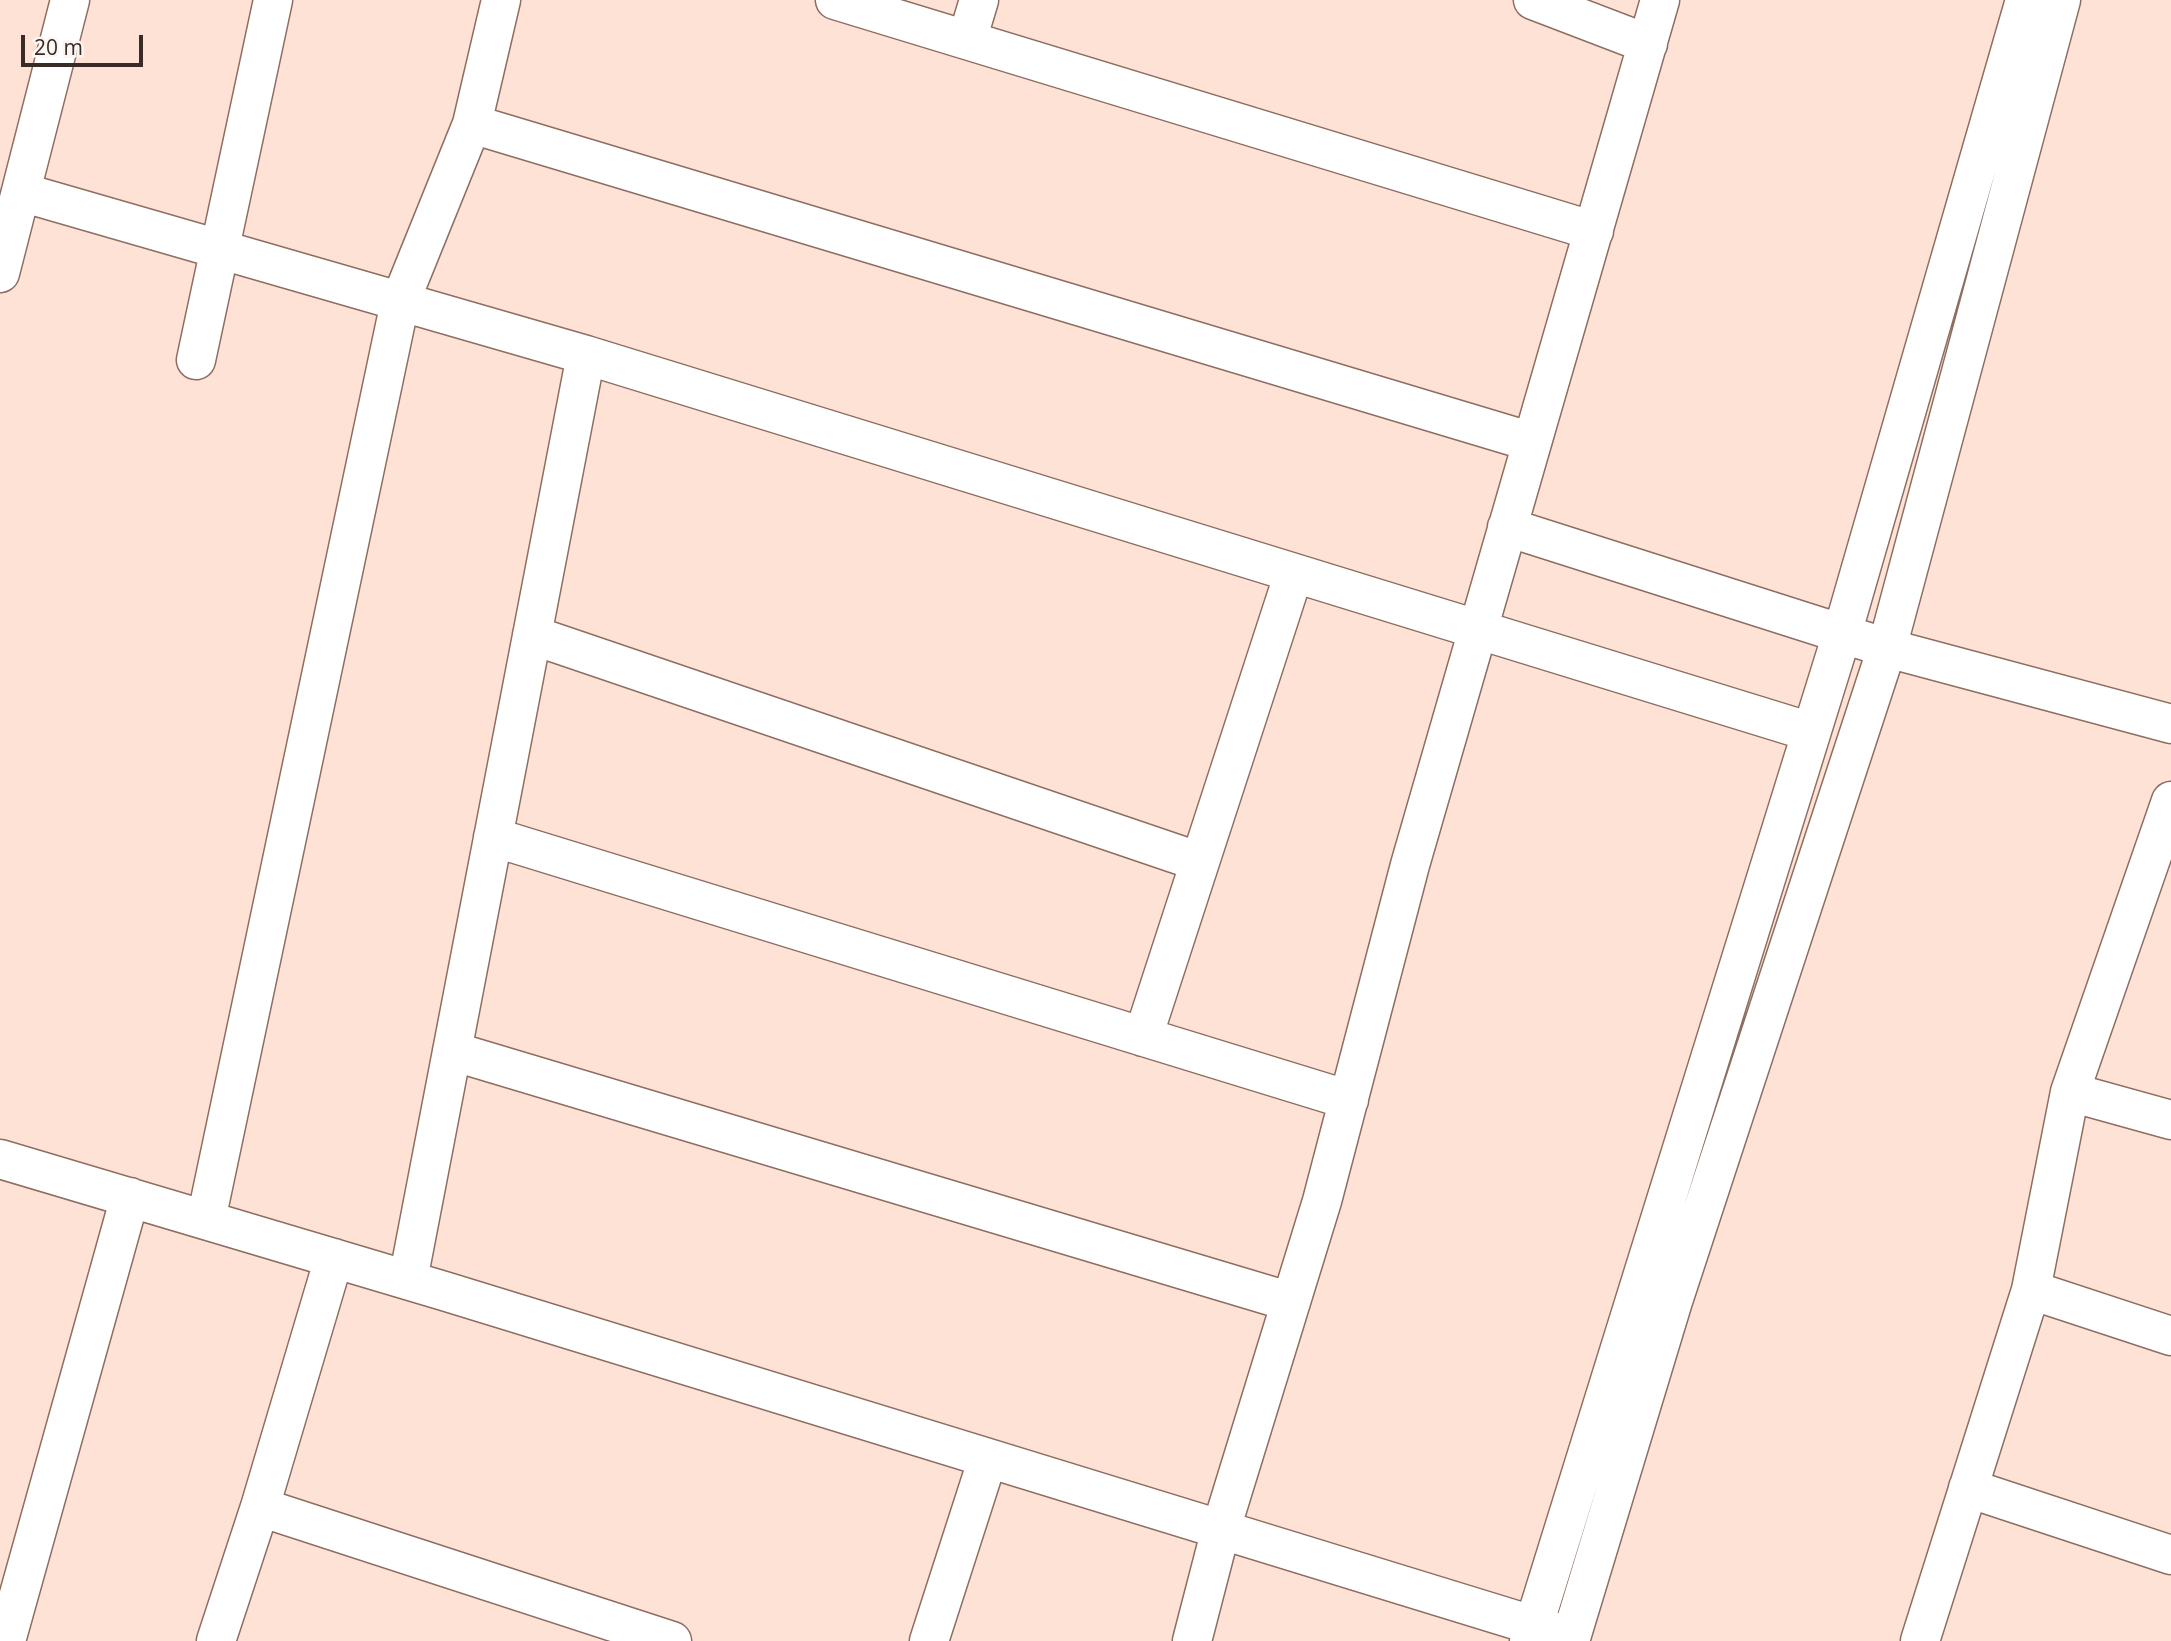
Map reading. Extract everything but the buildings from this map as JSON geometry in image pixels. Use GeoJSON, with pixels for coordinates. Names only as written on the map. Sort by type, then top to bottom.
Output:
{"type":"FeatureCollection","features":[{"type":"Feature","properties":{"kind":"street"},"geometry":{"type":"LineString","coordinates":[[0,273],[70,0]]}},
{"type":"Feature","properties":{"kind":"street"},"geometry":{"type":"LineString","coordinates":[[196,360],[274,0]]}},
{"type":"Feature","properties":{"kind":"street"},"geometry":{"type":"LineString","coordinates":[[206,1220],[400,302],[472,124],[501,0]]}},
{"type":"Feature","properties":{"kind":"street"},"geometry":{"type":"LineString","coordinates":[[835,0],[1594,231]]}},
{"type":"Feature","properties":{"kind":"street"},"geometry":{"type":"LineString","coordinates":[[967,40],[979,0]]}},
{"type":"Feature","properties":{"kind":"street"},"geometry":{"type":"LineString","coordinates":[[1533,0],[1648,44]]}},
{"type":"Feature","properties":{"kind":"street"},"geometry":{"type":"LineString","coordinates":[[1192,1641],[1221,1529],[1322,1201],[1410,865],[1660,0]]}},
{"type":"Feature","properties":{"kind":"street"},"geometry":{"type":"LineString","coordinates":[[1532,1633],[1842,634],[2025,0]]}},
{"type":"Feature","properties":{"kind":"street"},"geometry":{"type":"LineString","coordinates":[[0,1159],[408,1280],[1221,1529],[1532,1633],[1576,1639],[1673,1301],[1887,648],[2061,0]]}},
{"type":"Feature","properties":{"kind":"street"},"geometry":{"type":"LineString","coordinates":[[472,124],[1532,442]]}},
{"type":"Feature","properties":{"kind":"street"},"geometry":{"type":"LineString","coordinates":[[21,192],[586,355],[1811,732]]}},
{"type":"Feature","properties":{"kind":"street"},"geometry":{"type":"LineString","coordinates":[[408,1280],[586,355]]}},
{"type":"Feature","properties":{"kind":"street"},"geometry":{"type":"LineString","coordinates":[[1507,527],[1887,648],[2171,724]]}},
{"type":"Feature","properties":{"kind":"street"},"geometry":{"type":"LineString","coordinates":[[1143,1037],[1294,573]]}},
{"type":"Feature","properties":{"kind":"street"},"geometry":{"type":"LineString","coordinates":[[532,635],[1200,862]]}},
{"type":"Feature","properties":{"kind":"street"},"geometry":{"type":"LineString","coordinates":[[1920,1641],[2031,1290],[2070,1091],[2171,801]]}},
{"type":"Feature","properties":{"kind":"street"},"geometry":{"type":"LineString","coordinates":[[493,837],[1349,1100]]}},
{"type":"Feature","properties":{"kind":"street"},"geometry":{"type":"LineString","coordinates":[[452,1051],[1291,1302]]}},
{"type":"Feature","properties":{"kind":"street"},"geometry":{"type":"LineString","coordinates":[[2070,1091],[2171,1120]]}},
{"type":"Feature","properties":{"kind":"street"},"geometry":{"type":"LineString","coordinates":[[6,1641],[130,1197]]}},
{"type":"Feature","properties":{"kind":"street"},"geometry":{"type":"LineString","coordinates":[[216,1641],[260,1507],[334,1258]]}},
{"type":"Feature","properties":{"kind":"street"},"geometry":{"type":"LineString","coordinates":[[2031,1290],[2171,1336]]}},
{"type":"Feature","properties":{"kind":"street"},"geometry":{"type":"LineString","coordinates":[[929,1641],[988,1458]]}},
{"type":"Feature","properties":{"kind":"street"},"geometry":{"type":"LineString","coordinates":[[1968,1488],[2171,1555]]}},
{"type":"Feature","properties":{"kind":"street"},"geometry":{"type":"LineString","coordinates":[[260,1507],[672,1641]]}}]}
